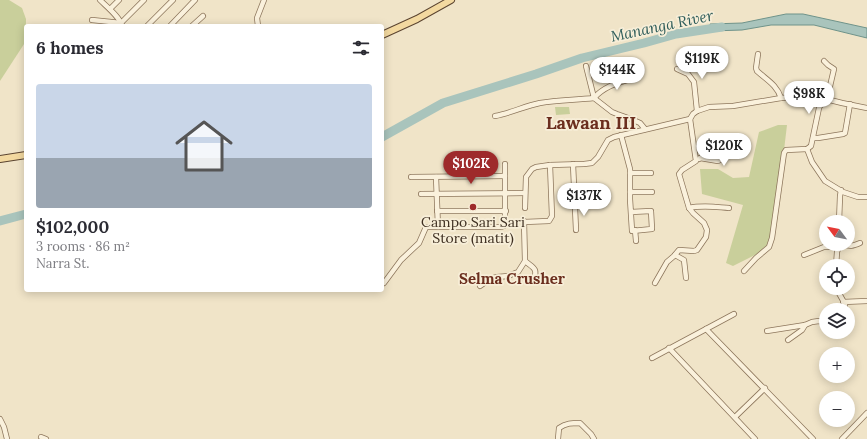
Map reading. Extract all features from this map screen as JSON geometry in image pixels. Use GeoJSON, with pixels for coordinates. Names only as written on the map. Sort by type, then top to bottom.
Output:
{"type":"FeatureCollection","features":[{"type":"Feature","properties":{"kind":"main road"},"geometry":{"type":"LineString","coordinates":[[384,34],[418,19],[451,0]]}},
{"type":"Feature","properties":{"kind":"main road"},"geometry":{"type":"LineString","coordinates":[[0,159],[24,155]]}},
{"type":"Feature","properties":{"kind":"street"},"geometry":{"type":"LineString","coordinates":[[100,0],[110,9],[122,24]]}},
{"type":"Feature","properties":{"kind":"street"},"geometry":{"type":"LineString","coordinates":[[110,9],[119,0]]}},
{"type":"Feature","properties":{"kind":"street"},"geometry":{"type":"LineString","coordinates":[[122,24],[144,0]]}},
{"type":"Feature","properties":{"kind":"street"},"geometry":{"type":"LineString","coordinates":[[149,24],[173,0]]}},
{"type":"Feature","properties":{"kind":"street"},"geometry":{"type":"LineString","coordinates":[[172,24],[195,0]]}},
{"type":"Feature","properties":{"kind":"street"},"geometry":{"type":"LineString","coordinates":[[258,24],[257,18],[264,0]]}},
{"type":"Feature","properties":{"kind":"street"},"geometry":{"type":"LineString","coordinates":[[194,24],[203,16]]}},
{"type":"Feature","properties":{"kind":"street"},"geometry":{"type":"LineString","coordinates":[[92,20],[122,24]]}},
{"type":"Feature","properties":{"kind":"street"},"geometry":{"type":"LineString","coordinates":[[758,54],[757,71],[776,88],[781,98]]}},
{"type":"Feature","properties":{"kind":"street"},"geometry":{"type":"LineString","coordinates":[[744,271],[769,247],[772,238],[784,153],[786,150],[807,149],[811,146],[819,108],[828,99],[834,69],[824,61]]}},
{"type":"Feature","properties":{"kind":"street"},"geometry":{"type":"LineString","coordinates":[[586,66],[594,98],[612,112],[640,123],[645,129]]}},
{"type":"Feature","properties":{"kind":"street"},"geometry":{"type":"LineString","coordinates":[[677,69],[688,74],[694,82],[697,111]]}},
{"type":"Feature","properties":{"kind":"street"},"geometry":{"type":"LineString","coordinates":[[495,116],[540,104],[594,98],[597,94],[617,82],[636,78]]}},
{"type":"Feature","properties":{"kind":"street"},"geometry":{"type":"LineString","coordinates":[[698,159],[690,119],[697,111],[709,107],[733,106],[781,98],[814,96],[867,108]]}},
{"type":"Feature","properties":{"kind":"street"},"geometry":{"type":"LineString","coordinates":[[812,138],[837,136],[845,133],[850,104]]}},
{"type":"Feature","properties":{"kind":"street"},"geometry":{"type":"LineString","coordinates":[[524,208],[526,178],[532,169],[550,165],[592,163],[598,157],[608,140],[614,137],[690,119]]}},
{"type":"Feature","properties":{"kind":"street"},"geometry":{"type":"LineString","coordinates":[[620,136],[630,173],[630,192],[631,212],[632,231],[652,229],[651,211],[631,212]]}},
{"type":"Feature","properties":{"kind":"street"},"geometry":{"type":"LineString","coordinates":[[698,159],[718,161],[725,157],[727,144]]}},
{"type":"Feature","properties":{"kind":"street"},"geometry":{"type":"LineString","coordinates":[[655,283],[667,262],[679,250],[697,250],[706,237],[707,230],[704,223],[692,213],[689,208],[679,174],[682,170],[715,148]]}},
{"type":"Feature","properties":{"kind":"street"},"geometry":{"type":"LineString","coordinates":[[807,149],[812,162],[825,181],[858,197],[867,197]]}},
{"type":"Feature","properties":{"kind":"street"},"geometry":{"type":"LineString","coordinates":[[384,284],[401,260],[419,244],[426,227],[504,226],[506,211],[505,164]]}},
{"type":"Feature","properties":{"kind":"street"},"geometry":{"type":"LineString","coordinates":[[573,164],[576,230]]}},
{"type":"Feature","properties":{"kind":"street"},"geometry":{"type":"LineString","coordinates":[[480,286],[490,279],[508,276],[518,272],[525,261],[524,222],[549,221],[552,216],[550,165]]}},
{"type":"Feature","properties":{"kind":"street"},"geometry":{"type":"LineString","coordinates":[[630,173],[650,173]]}},
{"type":"Feature","properties":{"kind":"street"},"geometry":{"type":"LineString","coordinates":[[436,176],[438,227]]}},
{"type":"Feature","properties":{"kind":"street"},"geometry":{"type":"LineString","coordinates":[[410,177],[505,176]]}},
{"type":"Feature","properties":{"kind":"street"},"geometry":{"type":"LineString","coordinates":[[840,215],[841,190]]}},
{"type":"Feature","properties":{"kind":"street"},"geometry":{"type":"LineString","coordinates":[[630,192],[652,192]]}},
{"type":"Feature","properties":{"kind":"street"},"geometry":{"type":"LineString","coordinates":[[422,194],[525,193]]}},
{"type":"Feature","properties":{"kind":"street"},"geometry":{"type":"LineString","coordinates":[[689,208],[697,206],[729,208]]}},
{"type":"Feature","properties":{"kind":"street"},"geometry":{"type":"LineString","coordinates":[[437,211],[506,211]]}},
{"type":"Feature","properties":{"kind":"street"},"geometry":{"type":"LineString","coordinates":[[635,230],[636,242]]}},
{"type":"Feature","properties":{"kind":"street"},"geometry":{"type":"LineString","coordinates":[[855,245],[860,243]]}},
{"type":"Feature","properties":{"kind":"street"},"geometry":{"type":"LineString","coordinates":[[804,255],[819,249]]}},
{"type":"Feature","properties":{"kind":"street"},"geometry":{"type":"LineString","coordinates":[[675,255],[684,260],[686,278]]}},
{"type":"Feature","properties":{"kind":"street"},"geometry":{"type":"LineString","coordinates":[[525,261],[535,269],[536,273],[534,279]]}},
{"type":"Feature","properties":{"kind":"street"},"geometry":{"type":"LineString","coordinates":[[840,295],[843,302],[867,301]]}},
{"type":"Feature","properties":{"kind":"street"},"geometry":{"type":"LineString","coordinates":[[652,358],[734,314]]}},
{"type":"Feature","properties":{"kind":"street"},"geometry":{"type":"LineString","coordinates":[[767,331],[805,325],[819,320]]}},
{"type":"Feature","properties":{"kind":"street"},"geometry":{"type":"LineString","coordinates":[[788,340],[802,330],[805,325]]}},
{"type":"Feature","properties":{"kind":"street"},"geometry":{"type":"LineString","coordinates":[[706,329],[813,439]]}},
{"type":"Feature","properties":{"kind":"street"},"geometry":{"type":"LineString","coordinates":[[670,348],[755,439]]}},
{"type":"Feature","properties":{"kind":"street"},"geometry":{"type":"LineString","coordinates":[[735,417],[764,388]]}},
{"type":"Feature","properties":{"kind":"street"},"geometry":{"type":"LineString","coordinates":[[842,439],[867,412]]}},
{"type":"Feature","properties":{"kind":"street"},"geometry":{"type":"LineString","coordinates":[[0,419],[7,439]]}},
{"type":"Feature","properties":{"kind":"street"},"geometry":{"type":"LineString","coordinates":[[558,439],[559,428],[568,423],[580,423],[594,439]]}},
{"type":"Feature","properties":{"kind":"green space"},"geometry":{"type":"Polygon","coordinates":[[[0,0],[9,0],[22,8],[26,19],[26,24],[24,24],[24,44],[0,81],[0,0]]]}},
{"type":"Feature","properties":{"kind":"green space"},"geometry":{"type":"Polygon","coordinates":[[[555,107],[569,107],[570,114],[556,115],[555,107]]]}},
{"type":"Feature","properties":{"kind":"green space"},"geometry":{"type":"Polygon","coordinates":[[[778,125],[787,125],[774,234],[771,247],[733,266],[726,263],[743,205],[702,194],[700,169],[718,169],[733,178],[749,177],[759,132],[778,125]]]}},
{"type":"Feature","properties":{"kind":"water"},"geometry":{"type":"Polygon","coordinates":[[[786,14],[803,14],[867,28],[867,38],[814,25],[771,25],[742,30],[711,31],[710,24],[742,23],[786,14]]]}},
{"type":"Feature","properties":{"kind":"waterway","name":"Mananga River"},"geometry":{"type":"LineString","coordinates":[[384,136],[443,103],[582,58],[676,34],[722,27]]}},
{"type":"Feature","properties":{"kind":"waterway","name":"Mananga River"},"geometry":{"type":"LineString","coordinates":[[0,221],[24,215]]}},
{"type":"Feature","properties":{"kind":"place","name":"Campo Sari Sari Store (matit)"},"geometry":{"type":"Point","coordinates":[473,207]}},
{"type":"Feature","properties":{"kind":"district","name":"Lawaan III"},"geometry":{"type":"Point","coordinates":[591,123]}},
{"type":"Feature","properties":{"kind":"district","name":"Selma Crusher"},"geometry":{"type":"Point","coordinates":[512,279]}}]}
